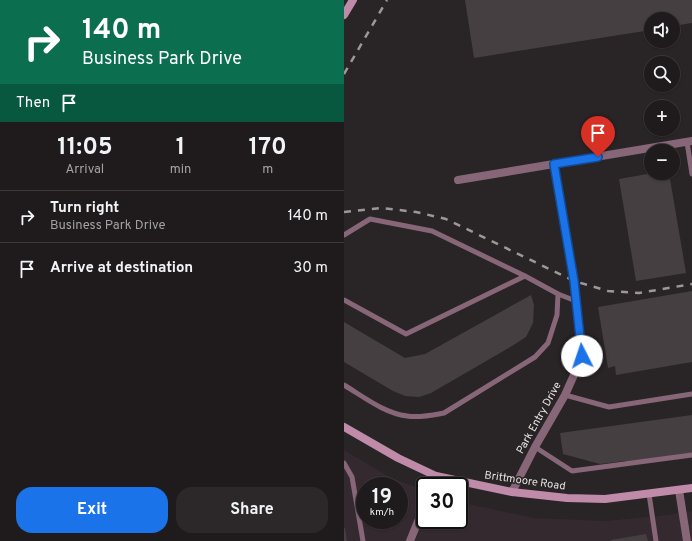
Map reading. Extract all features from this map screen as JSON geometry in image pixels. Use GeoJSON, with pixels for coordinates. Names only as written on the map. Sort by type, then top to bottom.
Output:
{"type":"FeatureCollection","features":[{"type":"Feature","properties":{"kind":"main road"},"geometry":{"type":"LineString","coordinates":[[344,15],[353,0]]}},
{"type":"Feature","properties":{"kind":"main road","name":"Brittmoore Road"},"geometry":{"type":"LineString","coordinates":[[344,427],[398,458],[436,476],[512,492],[566,498],[605,499],[692,488]]}},
{"type":"Feature","properties":{"kind":"street"},"geometry":{"type":"LineString","coordinates":[[458,180],[689,141]]}},
{"type":"Feature","properties":{"kind":"street","name":"Park Entry Drive"},"geometry":{"type":"LineString","coordinates":[[512,492],[535,447],[565,396],[582,356],[576,301],[554,164]]}},
{"type":"Feature","properties":{"kind":"street"},"geometry":{"type":"LineString","coordinates":[[679,490],[687,541]]}},
{"type":"Feature","properties":{"kind":"street"},"geometry":{"type":"LineString","coordinates":[[410,541],[416,526]]}},
{"type":"Feature","properties":{"kind":"lane"},"geometry":{"type":"LineString","coordinates":[[689,141],[692,174]]}},
{"type":"Feature","properties":{"kind":"lane"},"geometry":{"type":"LineString","coordinates":[[344,235],[370,219],[432,231],[525,276],[558,294],[576,301]]}},
{"type":"Feature","properties":{"kind":"lane"},"geometry":{"type":"LineString","coordinates":[[344,300],[406,334],[525,276]]}},
{"type":"Feature","properties":{"kind":"lane"},"geometry":{"type":"LineString","coordinates":[[344,385],[383,409],[408,417],[428,416],[444,413],[535,357],[548,344],[557,315],[558,294]]}},
{"type":"Feature","properties":{"kind":"lane"},"geometry":{"type":"LineString","coordinates":[[565,396],[609,406],[692,394]]}},
{"type":"Feature","properties":{"kind":"lane"},"geometry":{"type":"LineString","coordinates":[[535,447],[572,472],[692,455]]}},
{"type":"Feature","properties":{"kind":"lane"},"geometry":{"type":"LineString","coordinates":[[344,463],[352,476],[363,541]]}},
{"type":"Feature","properties":{"kind":"lane"},"geometry":{"type":"LineString","coordinates":[[648,494],[656,541]]}},
{"type":"Feature","properties":{"kind":"shaded area"},"geometry":{"type":"Polygon","coordinates":[[[344,450],[390,477],[356,477],[356,529],[408,529],[408,484],[416,487],[416,529],[468,529],[468,504],[534,518],[606,521],[692,511],[692,541],[344,541],[344,450]]]}},
{"type":"Feature","properties":{"kind":"building"},"geometry":{"type":"Polygon","coordinates":[[[465,0],[692,0],[692,23],[680,25],[680,12],[644,12],[644,31],[474,58],[465,0]]]}},
{"type":"Feature","properties":{"kind":"building"},"geometry":{"type":"Polygon","coordinates":[[[644,175],[644,180],[670,180],[686,273],[636,281],[619,179],[644,175]]]}},
{"type":"Feature","properties":{"kind":"building"},"geometry":{"type":"Polygon","coordinates":[[[692,291],[692,362],[616,375],[615,366],[608,368],[598,307],[692,291]]]}},
{"type":"Feature","properties":{"kind":"building"},"geometry":{"type":"Polygon","coordinates":[[[531,295],[534,305],[533,323],[526,337],[431,393],[419,397],[405,396],[393,391],[344,362],[344,322],[405,358],[425,354],[531,295]]]}},
{"type":"Feature","properties":{"kind":"building"},"geometry":{"type":"Polygon","coordinates":[[[692,415],[692,453],[629,462],[624,461],[600,464],[563,454],[560,433],[692,415]]]}},
{"type":"Feature","properties":{"kind":"building"},"geometry":{"type":"Polygon","coordinates":[[[345,528],[347,541],[344,541],[345,528]]]}},
{"type":"Feature","properties":{"kind":"building"},"geometry":{"type":"Polygon","coordinates":[[[646,534],[648,541],[611,541],[611,540],[646,534]]]}},
{"type":"Feature","properties":{"kind":"railway"},"geometry":{"type":"LineString","coordinates":[[344,74],[387,0]]}},
{"type":"Feature","properties":{"kind":"railway"},"geometry":{"type":"LineString","coordinates":[[344,212],[382,208],[416,212],[446,219],[574,281],[608,291],[639,293],[692,284]]}},
{"type":"Feature","properties":{"kind":"route"},"geometry":{"type":"LineString","coordinates":[[582,356],[574,281],[554,164],[598,157]]}}]}
